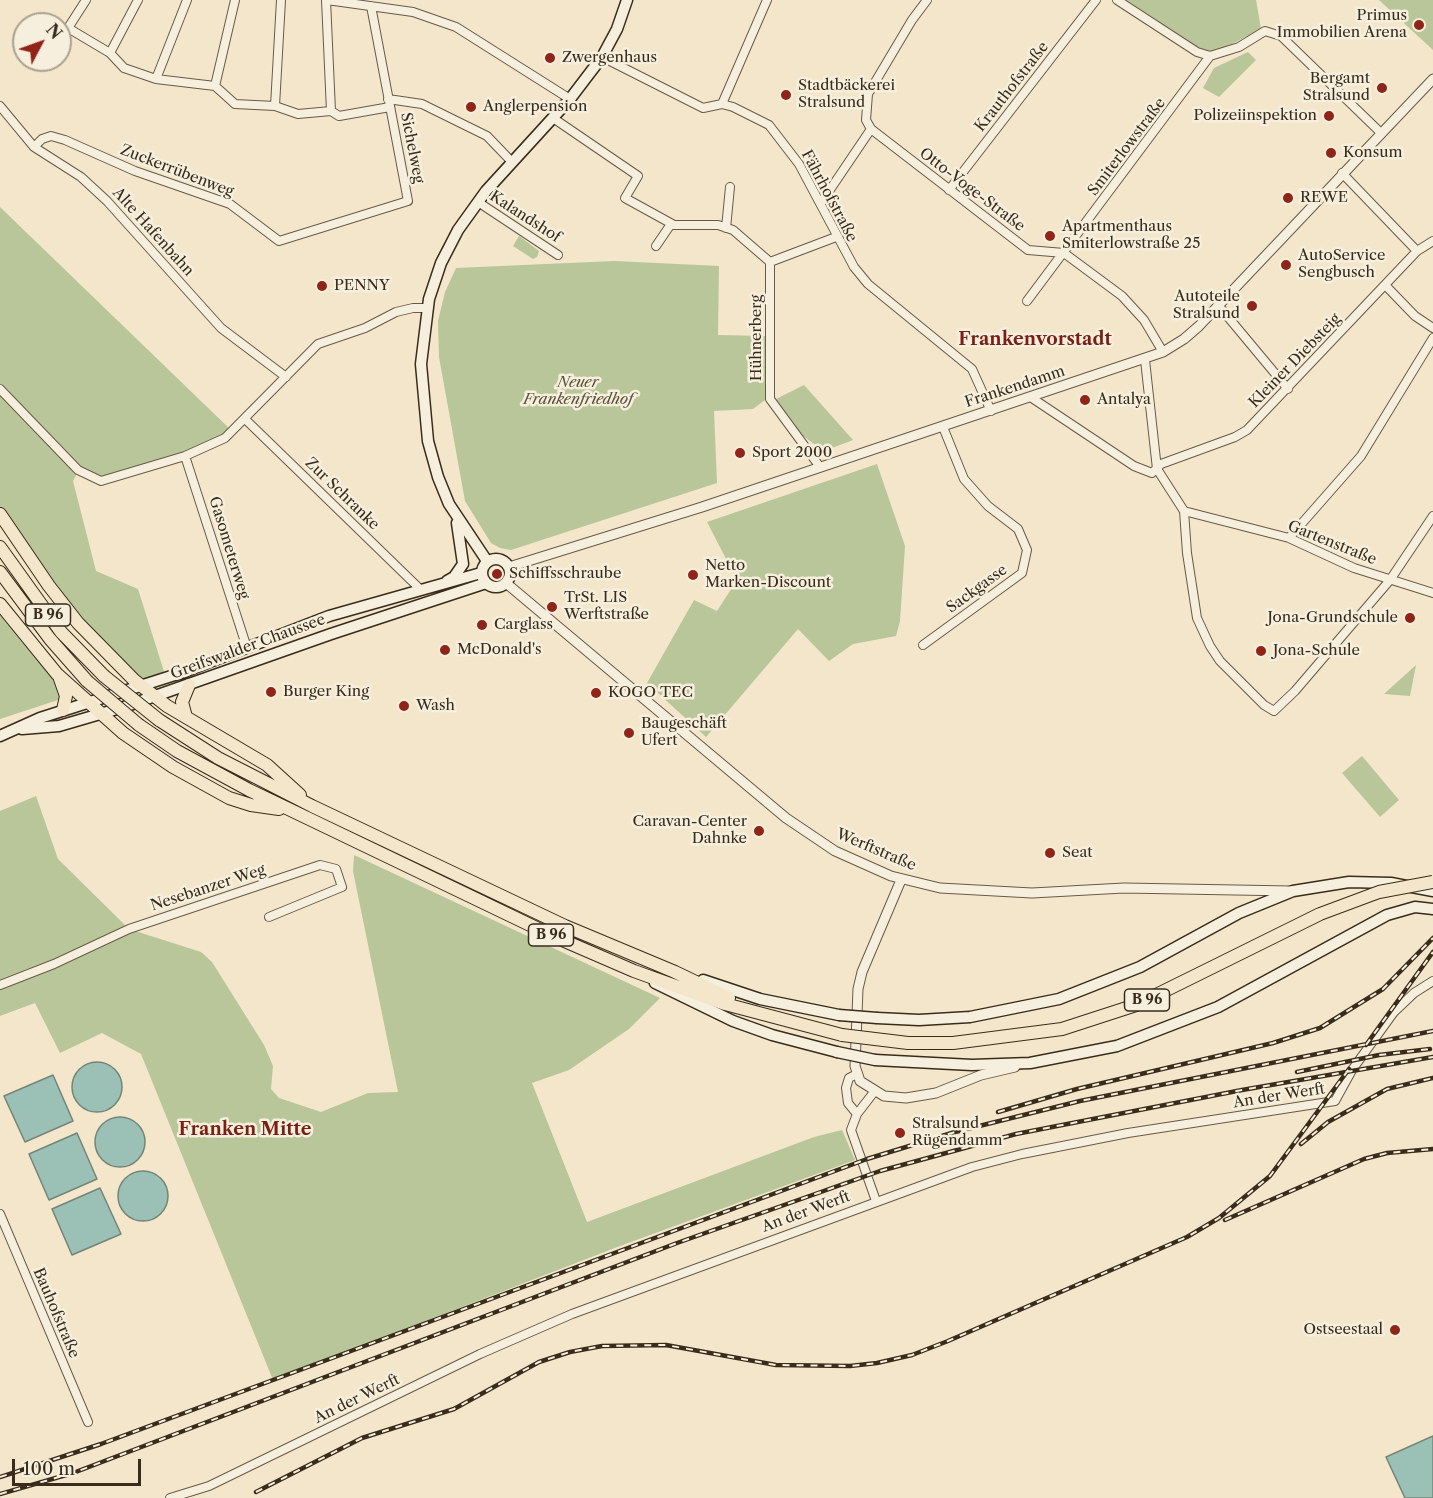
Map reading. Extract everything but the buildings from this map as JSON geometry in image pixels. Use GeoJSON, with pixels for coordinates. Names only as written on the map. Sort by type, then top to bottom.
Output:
{"type":"FeatureCollection","features":[{"type":"Feature","properties":{"kind":"highway"},"geometry":{"type":"LineString","coordinates":[[0,514],[49,586],[78,622],[142,686],[154,697],[267,765],[312,806]]}},
{"type":"Feature","properties":{"kind":"highway","name":"B 96"},"geometry":{"type":"LineString","coordinates":[[0,547],[61,632],[104,676],[159,720],[218,758],[312,806],[565,926],[675,972],[777,1019]]}},
{"type":"Feature","properties":{"kind":"highway","name":"B 96"},"geometry":{"type":"LineString","coordinates":[[0,572],[50,639],[87,681],[139,725],[196,762],[290,811],[634,971],[725,1004],[842,1035],[908,1043],[953,1044],[1062,1029],[1136,1005],[1320,914],[1379,892],[1433,882]]}},
{"type":"Feature","properties":{"kind":"highway"},"geometry":{"type":"LineString","coordinates":[[0,604],[60,678],[100,714],[149,751],[229,798],[251,805],[290,811]]}},
{"type":"Feature","properties":{"kind":"highway"},"geometry":{"type":"LineString","coordinates":[[60,678],[66,696],[63,710]]}},
{"type":"Feature","properties":{"kind":"highway"},"geometry":{"type":"LineString","coordinates":[[186,717],[182,702],[189,685]]}},
{"type":"Feature","properties":{"kind":"main road"},"geometry":{"type":"LineString","coordinates":[[487,561],[500,559],[509,567],[510,576],[506,583],[496,587],[484,578],[487,561],[455,517],[438,477],[424,413],[421,354],[427,308],[436,276],[449,247],[478,202],[570,99],[602,57],[617,29],[627,0]]}},
{"type":"Feature","properties":{"kind":"main road"},"geometry":{"type":"LineString","coordinates":[[443,583],[454,577],[463,564],[455,517]]}},
{"type":"Feature","properties":{"kind":"main road","name":"Greifswalder Chaussee"},"geometry":{"type":"LineString","coordinates":[[0,736],[40,718],[142,686],[329,616],[443,583],[484,578]]}},
{"type":"Feature","properties":{"kind":"main road","name":"Greifswalder Chaussee"},"geometry":{"type":"LineString","coordinates":[[18,729],[59,726],[154,697],[484,578]]}},
{"type":"Feature","properties":{"kind":"main road","name":"Werftstraße"},"geometry":{"type":"LineString","coordinates":[[1293,891],[1349,882],[1391,883],[1433,891]]}},
{"type":"Feature","properties":{"kind":"main road"},"geometry":{"type":"LineString","coordinates":[[675,972],[760,999],[839,1015],[919,1020],[970,1017],[1059,999],[1140,967],[1239,913],[1293,891]]}},
{"type":"Feature","properties":{"kind":"main road"},"geometry":{"type":"LineString","coordinates":[[634,971],[733,1021],[772,1035],[837,1052],[875,1060],[972,1065],[1030,1063],[1096,1051],[1155,1034],[1227,1003],[1387,915],[1416,908],[1433,909]]}},
{"type":"Feature","properties":{"kind":"street"},"geometry":{"type":"LineString","coordinates":[[86,0],[68,28],[110,53],[124,68],[156,79],[215,86],[235,104],[275,106],[298,114],[331,111],[339,116],[389,103]]}},
{"type":"Feature","properties":{"kind":"street"},"geometry":{"type":"LineString","coordinates":[[110,53],[138,0]]}},
{"type":"Feature","properties":{"kind":"street"},"geometry":{"type":"LineString","coordinates":[[156,79],[187,0]]}},
{"type":"Feature","properties":{"kind":"street"},"geometry":{"type":"LineString","coordinates":[[215,86],[235,0]]}},
{"type":"Feature","properties":{"kind":"street"},"geometry":{"type":"LineString","coordinates":[[275,106],[281,0]]}},
{"type":"Feature","properties":{"kind":"street"},"geometry":{"type":"LineString","coordinates":[[331,111],[327,0],[413,12],[456,27],[570,99]]}},
{"type":"Feature","properties":{"kind":"street"},"geometry":{"type":"LineString","coordinates":[[722,104],[766,0]]}},
{"type":"Feature","properties":{"kind":"street"},"geometry":{"type":"LineString","coordinates":[[821,203],[871,129],[866,120],[868,94],[912,20],[927,0]]}},
{"type":"Feature","properties":{"kind":"street","name":"Krauthofstraße"},"geometry":{"type":"LineString","coordinates":[[949,190],[1096,0]]}},
{"type":"Feature","properties":{"kind":"street"},"geometry":{"type":"LineString","coordinates":[[1117,0],[1197,52],[1210,56],[1239,47],[1265,32],[1281,36],[1381,133]]}},
{"type":"Feature","properties":{"kind":"street","name":"Sichelweg"},"geometry":{"type":"LineString","coordinates":[[371,6],[408,201]]}},
{"type":"Feature","properties":{"kind":"street","name":"Smiterlowstraße"},"geometry":{"type":"LineString","coordinates":[[1064,253],[1210,56]]}},
{"type":"Feature","properties":{"kind":"street","name":"Fährhofstraße"},"geometry":{"type":"LineString","coordinates":[[602,57],[703,108],[722,104],[748,112],[769,125],[799,164],[854,267],[868,284],[972,369],[991,411]]}},
{"type":"Feature","properties":{"kind":"street","name":"Frankendamm"},"geometry":{"type":"LineString","coordinates":[[509,567],[1032,398],[1163,352],[1184,339],[1218,305],[1433,79]]}},
{"type":"Feature","properties":{"kind":"street","name":"Sichelweg"},"geometry":{"type":"LineString","coordinates":[[389,103],[422,104],[487,136],[512,162]]}},
{"type":"Feature","properties":{"kind":"street","name":"Alte Hafenbahn"},"geometry":{"type":"LineString","coordinates":[[0,106],[34,147],[81,177],[107,201],[221,328],[286,377]]}},
{"type":"Feature","properties":{"kind":"street"},"geometry":{"type":"LineString","coordinates":[[553,118],[638,176],[625,198],[671,224],[718,225],[733,230],[770,262],[836,237]]}},
{"type":"Feature","properties":{"kind":"street","name":"Otto-Voge-Straße"},"geometry":{"type":"LineString","coordinates":[[871,129],[1028,250],[1064,253]]}},
{"type":"Feature","properties":{"kind":"street","name":"Zuckerrübenweg"},"geometry":{"type":"LineString","coordinates":[[34,147],[51,136],[65,140],[135,171],[230,204],[279,241],[408,201]]}},
{"type":"Feature","properties":{"kind":"street"},"geometry":{"type":"LineString","coordinates":[[1342,173],[1417,251]]}},
{"type":"Feature","properties":{"kind":"street"},"geometry":{"type":"LineString","coordinates":[[726,228],[730,187]]}},
{"type":"Feature","properties":{"kind":"street","name":"Kalandshof"},"geometry":{"type":"LineString","coordinates":[[478,202],[558,255]]}},
{"type":"Feature","properties":{"kind":"street"},"geometry":{"type":"LineString","coordinates":[[656,246],[671,224]]}},
{"type":"Feature","properties":{"kind":"street","name":"Kleiner Diebsteig"},"geometry":{"type":"LineString","coordinates":[[1157,469],[1161,464],[1235,437],[1247,430],[1417,251],[1433,241]]}},
{"type":"Feature","properties":{"kind":"street"},"geometry":{"type":"LineString","coordinates":[[1027,301],[1064,253],[1122,296],[1144,320],[1163,352]]}},
{"type":"Feature","properties":{"kind":"street","name":"Hühnerberg"},"geometry":{"type":"LineString","coordinates":[[770,262],[770,399],[820,467]]}},
{"type":"Feature","properties":{"kind":"street"},"geometry":{"type":"LineString","coordinates":[[1386,286],[1415,316],[1433,328]]}},
{"type":"Feature","properties":{"kind":"street"},"geometry":{"type":"LineString","coordinates":[[1218,305],[1288,389]]}},
{"type":"Feature","properties":{"kind":"street"},"geometry":{"type":"LineString","coordinates":[[0,389],[78,470],[101,481],[185,456],[225,438],[318,345],[365,328],[396,312],[427,308]]}},
{"type":"Feature","properties":{"kind":"street"},"geometry":{"type":"LineString","coordinates":[[1288,538],[1361,456],[1433,338]]}},
{"type":"Feature","properties":{"kind":"street"},"geometry":{"type":"LineString","coordinates":[[1145,360],[1157,469],[1185,511],[1192,597],[1200,627],[1220,661],[1264,705],[1274,711],[1295,691],[1390,580],[1433,516]]}},
{"type":"Feature","properties":{"kind":"street"},"geometry":{"type":"LineString","coordinates":[[1032,398],[1134,466],[1152,473],[1157,469]]}},
{"type":"Feature","properties":{"kind":"street","name":"Zur Schranke"},"geometry":{"type":"LineString","coordinates":[[245,419],[420,589]]}},
{"type":"Feature","properties":{"kind":"street","name":"Sackgasse"},"geometry":{"type":"LineString","coordinates":[[923,645],[1022,573],[1027,550],[1018,528],[988,506],[964,479],[943,427]]}},
{"type":"Feature","properties":{"kind":"street","name":"Gasometerweg"},"geometry":{"type":"LineString","coordinates":[[185,456],[247,648]]}},
{"type":"Feature","properties":{"kind":"street","name":"Gartenstraße"},"geometry":{"type":"LineString","coordinates":[[1185,511],[1288,538],[1331,559],[1433,593]]}},
{"type":"Feature","properties":{"kind":"street","name":"Werftstraße"},"geometry":{"type":"LineString","coordinates":[[506,583],[804,832],[835,851],[901,880],[962,890],[1032,893],[1124,888],[1293,891]]}},
{"type":"Feature","properties":{"kind":"street","name":"Nesebanzer Weg"},"geometry":{"type":"LineString","coordinates":[[0,985],[54,964],[129,929],[320,865],[336,869],[342,887],[269,917]]}},
{"type":"Feature","properties":{"kind":"street"},"geometry":{"type":"LineString","coordinates":[[901,880],[862,972],[856,1035],[857,1074],[860,1081],[874,1092],[895,1099],[921,1097],[981,1075],[1030,1063]]}},
{"type":"Feature","properties":{"kind":"street","name":"An der Werft"},"geometry":{"type":"LineString","coordinates":[[170,1498],[209,1486],[480,1354],[572,1314],[972,1167],[1022,1154],[1128,1133],[1335,1101],[1352,1070],[1394,1012],[1414,993],[1433,981]]}},
{"type":"Feature","properties":{"kind":"street"},"geometry":{"type":"LineString","coordinates":[[857,1074],[849,1078],[846,1088],[848,1103],[857,1114]]}},
{"type":"Feature","properties":{"kind":"street"},"geometry":{"type":"LineString","coordinates":[[874,1092],[857,1114],[851,1130],[876,1202]]}},
{"type":"Feature","properties":{"kind":"street","name":"Bauhofstraße"},"geometry":{"type":"LineString","coordinates":[[0,1214],[88,1422]]}},
{"type":"Feature","properties":{"kind":"green space"},"geometry":{"type":"Polygon","coordinates":[[[1118,0],[1256,0],[1261,29],[1216,52],[1196,49],[1118,0]]]}},
{"type":"Feature","properties":{"kind":"green space","name":"Primus Immobilien Arena"},"geometry":{"type":"Polygon","coordinates":[[[1379,0],[1433,0],[1433,50],[1379,0]]]}},
{"type":"Feature","properties":{"kind":"green space"},"geometry":{"type":"Polygon","coordinates":[[[1248,52],[1256,60],[1219,97],[1203,88],[1214,68],[1248,52]]]}},
{"type":"Feature","properties":{"kind":"green space"},"geometry":{"type":"Polygon","coordinates":[[[0,207],[233,432],[185,456],[101,481],[79,470],[73,481],[96,571],[138,589],[166,678],[142,686],[110,656],[0,514],[0,207]]]}},
{"type":"Feature","properties":{"kind":"green space"},"geometry":{"type":"Polygon","coordinates":[[[519,236],[539,251],[537,257],[533,259],[513,246],[519,236]]]}},
{"type":"Feature","properties":{"kind":"green space","name":"Neuer Frankenfriedhof"},"geometry":{"type":"Polygon","coordinates":[[[614,261],[719,266],[718,335],[766,336],[765,400],[753,409],[714,411],[717,483],[511,550],[500,548],[491,543],[465,501],[439,357],[438,321],[445,292],[456,268],[614,261]]]}},
{"type":"Feature","properties":{"kind":"green space"},"geometry":{"type":"Polygon","coordinates":[[[804,385],[853,440],[824,451],[796,431],[776,399],[804,385]]]}},
{"type":"Feature","properties":{"kind":"green space"},"geometry":{"type":"Polygon","coordinates":[[[877,464],[905,546],[900,621],[896,636],[853,644],[829,661],[798,629],[706,737],[647,683],[694,600],[717,611],[737,580],[707,522],[877,464]]]}},
{"type":"Feature","properties":{"kind":"green space"},"geometry":{"type":"Polygon","coordinates":[[[0,613],[55,680],[61,699],[0,719],[0,613]]]}},
{"type":"Feature","properties":{"kind":"green space"},"geometry":{"type":"Polygon","coordinates":[[[1416,665],[1410,696],[1384,694],[1416,665]]]}},
{"type":"Feature","properties":{"kind":"green space"},"geometry":{"type":"Polygon","coordinates":[[[1362,756],[1399,800],[1380,817],[1342,773],[1362,756]]]}},
{"type":"Feature","properties":{"kind":"green space"},"geometry":{"type":"Polygon","coordinates":[[[36,796],[58,859],[129,929],[201,952],[212,962],[264,1045],[273,1066],[271,1089],[279,1098],[321,1112],[368,1093],[398,1092],[353,871],[354,855],[660,998],[629,1029],[569,1070],[532,1083],[587,1222],[814,1137],[842,1130],[855,1160],[620,1246],[273,1380],[141,1054],[102,1033],[60,1053],[35,1003],[0,1016],[0,811],[36,796]]]}},
{"type":"Feature","properties":{"kind":"water"},"geometry":{"type":"Polygon","coordinates":[[[97,1062],[106,1064],[117,1073],[122,1087],[120,1096],[111,1107],[97,1112],[88,1110],[77,1101],[72,1087],[74,1078],[83,1067],[97,1062]]]}},
{"type":"Feature","properties":{"kind":"water"},"geometry":{"type":"Polygon","coordinates":[[[53,1075],[73,1121],[25,1142],[4,1096],[53,1075]]]}},
{"type":"Feature","properties":{"kind":"water"},"geometry":{"type":"Polygon","coordinates":[[[120,1117],[129,1119],[140,1128],[145,1142],[143,1151],[134,1162],[120,1167],[111,1165],[100,1156],[95,1142],[97,1133],[106,1122],[120,1117]]]}},
{"type":"Feature","properties":{"kind":"water"},"geometry":{"type":"Polygon","coordinates":[[[77,1133],[97,1179],[49,1200],[29,1154],[77,1133]]]}},
{"type":"Feature","properties":{"kind":"water"},"geometry":{"type":"Polygon","coordinates":[[[143,1171],[152,1173],[163,1182],[168,1196],[166,1205],[157,1216],[143,1221],[134,1219],[123,1210],[118,1196],[120,1187],[129,1176],[143,1171]]]}},
{"type":"Feature","properties":{"kind":"water"},"geometry":{"type":"Polygon","coordinates":[[[100,1188],[121,1234],[72,1255],[52,1209],[100,1188]]]}},
{"type":"Feature","properties":{"kind":"water"},"geometry":{"type":"Polygon","coordinates":[[[1433,1436],[1433,1498],[1405,1498],[1386,1457],[1433,1436]]]}},
{"type":"Feature","properties":{"kind":"railway"},"geometry":{"type":"LineString","coordinates":[[998,1112],[1077,1089],[1273,1043],[1320,1028],[1383,989],[1433,938]]}},
{"type":"Feature","properties":{"kind":"railway"},"geometry":{"type":"LineString","coordinates":[[1366,1045],[1433,952]]}},
{"type":"Feature","properties":{"kind":"railway"},"geometry":{"type":"LineString","coordinates":[[0,1477],[101,1444],[867,1159],[955,1132],[1080,1101],[1433,1031]]}},
{"type":"Feature","properties":{"kind":"railway"},"geometry":{"type":"LineString","coordinates":[[1297,1072],[1379,1055],[1430,1049]]}},
{"type":"Feature","properties":{"kind":"railway"},"geometry":{"type":"LineString","coordinates":[[0,1494],[73,1473],[677,1243],[880,1171],[1016,1134],[1242,1090],[1433,1057]]}},
{"type":"Feature","properties":{"kind":"railway"},"geometry":{"type":"LineString","coordinates":[[256,1492],[362,1438],[454,1409],[539,1362],[570,1352],[602,1346],[666,1345],[776,1365],[850,1366],[912,1355],[1187,1237],[1219,1218],[1270,1176],[1349,1069]]}},
{"type":"Feature","properties":{"kind":"railway"},"geometry":{"type":"LineString","coordinates":[[1301,1144],[1328,1122],[1387,1089],[1433,1078]]}},
{"type":"Feature","properties":{"kind":"railway"},"geometry":{"type":"LineString","coordinates":[[1225,1220],[1364,1159],[1387,1153],[1433,1149]]}},
{"type":"Feature","properties":{"kind":"place","name":"Primus Immobilien Arena"},"geometry":{"type":"Point","coordinates":[1419,25]}},
{"type":"Feature","properties":{"kind":"place","name":"Zwergenhaus"},"geometry":{"type":"Point","coordinates":[550,58]}},
{"type":"Feature","properties":{"kind":"place","name":"Bergamt Stralsund"},"geometry":{"type":"Point","coordinates":[1382,88]}},
{"type":"Feature","properties":{"kind":"place","name":"Stadtbäckerei Stralsund"},"geometry":{"type":"Point","coordinates":[786,95]}},
{"type":"Feature","properties":{"kind":"place","name":"Anglerpension"},"geometry":{"type":"Point","coordinates":[471,107]}},
{"type":"Feature","properties":{"kind":"place","name":"Polizeiinspektion"},"geometry":{"type":"Point","coordinates":[1329,116]}},
{"type":"Feature","properties":{"kind":"place","name":"Konsum"},"geometry":{"type":"Point","coordinates":[1331,153]}},
{"type":"Feature","properties":{"kind":"place","name":"REWE"},"geometry":{"type":"Point","coordinates":[1288,198]}},
{"type":"Feature","properties":{"kind":"place","name":"Apartmenthaus Smiterlowstraße 25"},"geometry":{"type":"Point","coordinates":[1050,236]}},
{"type":"Feature","properties":{"kind":"place","name":"AutoService Sengbusch"},"geometry":{"type":"Point","coordinates":[1286,265]}},
{"type":"Feature","properties":{"kind":"place","name":"PENNY"},"geometry":{"type":"Point","coordinates":[322,286]}},
{"type":"Feature","properties":{"kind":"place","name":"Autoteile Stralsund"},"geometry":{"type":"Point","coordinates":[1252,306]}},
{"type":"Feature","properties":{"kind":"place","name":"Antalya"},"geometry":{"type":"Point","coordinates":[1085,400]}},
{"type":"Feature","properties":{"kind":"place","name":"Sport 2000"},"geometry":{"type":"Point","coordinates":[740,453]}},
{"type":"Feature","properties":{"kind":"place","name":"Schiffsschraube"},"geometry":{"type":"Point","coordinates":[497,574]}},
{"type":"Feature","properties":{"kind":"place","name":"Netto Marken-Discount"},"geometry":{"type":"Point","coordinates":[693,575]}},
{"type":"Feature","properties":{"kind":"place","name":"TrSt. LIS Werftstraße"},"geometry":{"type":"Point","coordinates":[552,607]}},
{"type":"Feature","properties":{"kind":"place","name":"Jona-Grundschule"},"geometry":{"type":"Point","coordinates":[1410,618]}},
{"type":"Feature","properties":{"kind":"place","name":"Carglass"},"geometry":{"type":"Point","coordinates":[482,625]}},
{"type":"Feature","properties":{"kind":"place","name":"McDonald's"},"geometry":{"type":"Point","coordinates":[445,650]}},
{"type":"Feature","properties":{"kind":"place","name":"Jona-Schule"},"geometry":{"type":"Point","coordinates":[1261,651]}},
{"type":"Feature","properties":{"kind":"place","name":"Burger King"},"geometry":{"type":"Point","coordinates":[271,692]}},
{"type":"Feature","properties":{"kind":"place","name":"KOGO TEC"},"geometry":{"type":"Point","coordinates":[596,693]}},
{"type":"Feature","properties":{"kind":"place","name":"Wash"},"geometry":{"type":"Point","coordinates":[404,706]}},
{"type":"Feature","properties":{"kind":"place","name":"Baugeschäft Ufert"},"geometry":{"type":"Point","coordinates":[629,733]}},
{"type":"Feature","properties":{"kind":"place","name":"Caravan-Center Dahnke"},"geometry":{"type":"Point","coordinates":[759,831]}},
{"type":"Feature","properties":{"kind":"place","name":"Seat"},"geometry":{"type":"Point","coordinates":[1050,853]}},
{"type":"Feature","properties":{"kind":"place","name":"Stralsund Rügendamm"},"geometry":{"type":"Point","coordinates":[900,1133]}},
{"type":"Feature","properties":{"kind":"place","name":"Ostseestaal"},"geometry":{"type":"Point","coordinates":[1395,1330]}},
{"type":"Feature","properties":{"kind":"district","name":"Frankenvorstadt"},"geometry":{"type":"Point","coordinates":[1035,340]}},
{"type":"Feature","properties":{"kind":"district","name":"Franken Mitte"},"geometry":{"type":"Point","coordinates":[245,1130]}}]}
